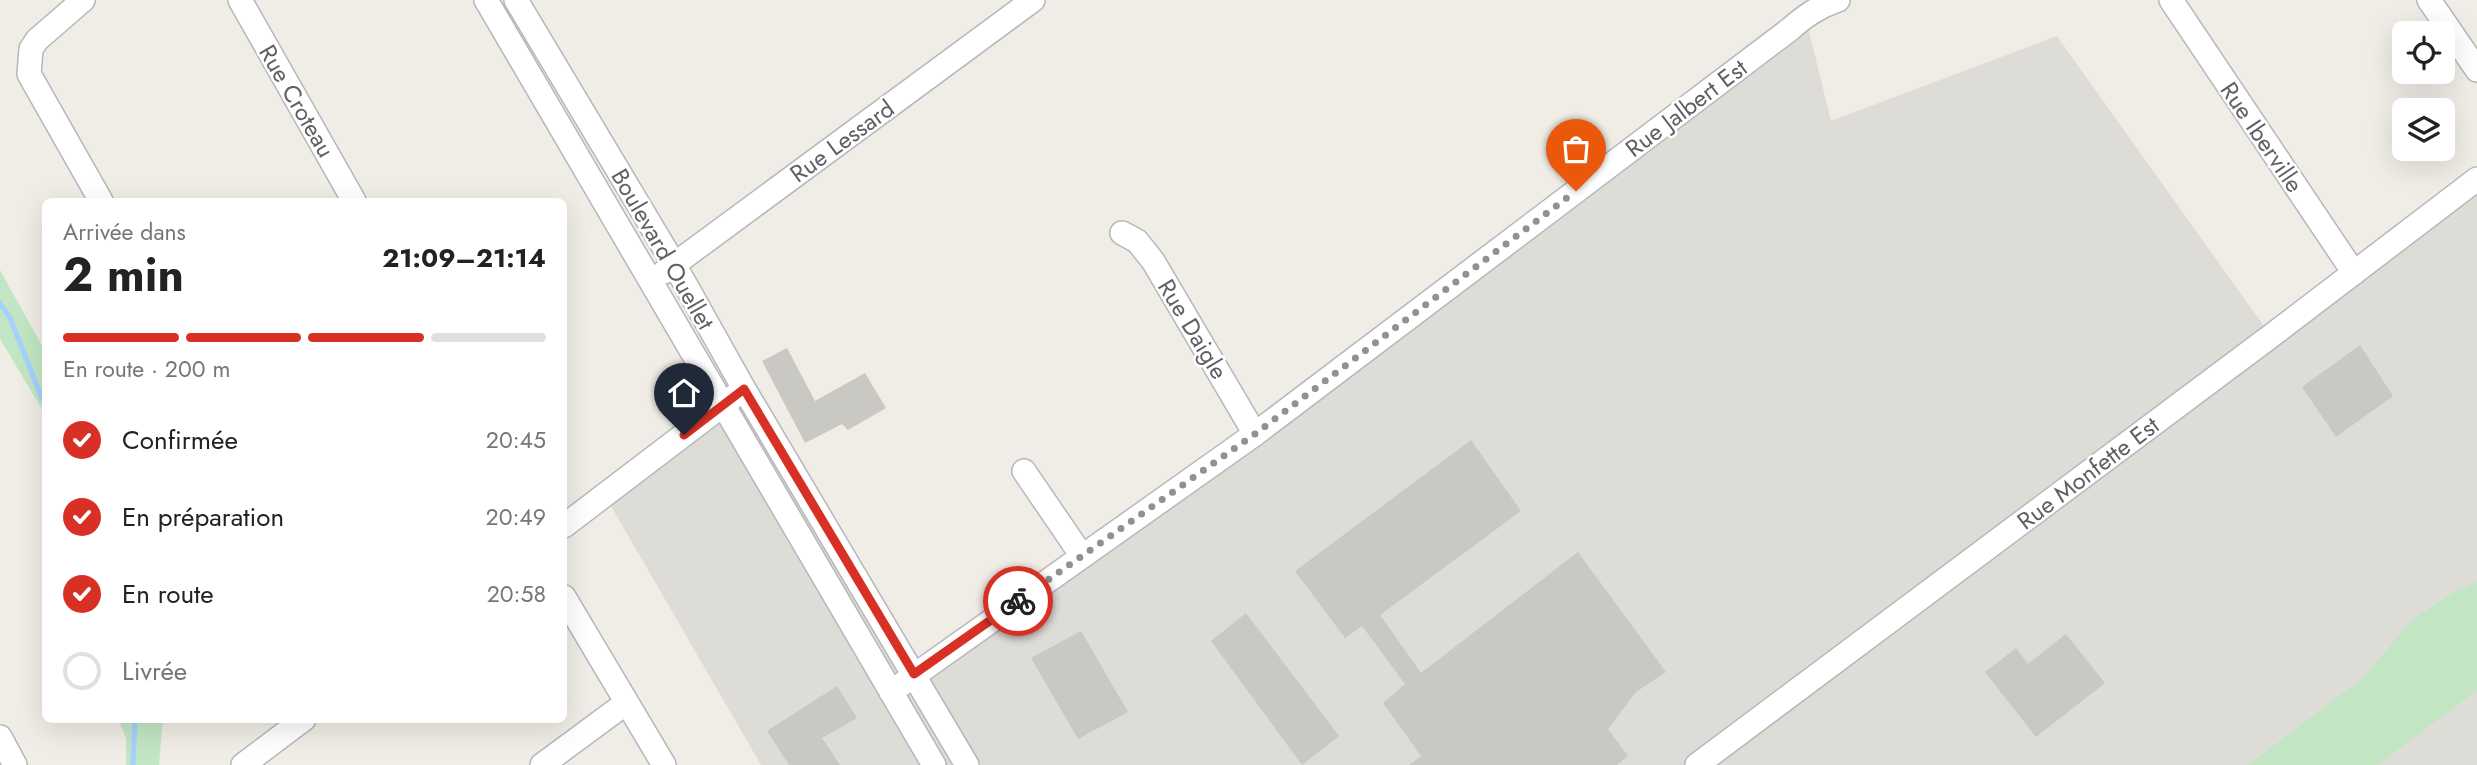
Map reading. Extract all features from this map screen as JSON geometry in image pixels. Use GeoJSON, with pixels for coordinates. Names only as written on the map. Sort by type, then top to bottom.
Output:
{"type":"FeatureCollection","features":[{"type":"Feature","properties":{"kind":"street"},"geometry":{"type":"LineString","coordinates":[[83,0],[31,48],[29,74],[99,198]]}},
{"type":"Feature","properties":{"kind":"street","name":"Rue Croteau"},"geometry":{"type":"LineString","coordinates":[[240,0],[352,198]]}},
{"type":"Feature","properties":{"kind":"street","name":"Boulevard Ouellet"},"geometry":{"type":"LineString","coordinates":[[486,0],[934,765]]}},
{"type":"Feature","properties":{"kind":"street","name":"Boulevard Ouellet"},"geometry":{"type":"LineString","coordinates":[[516,0],[967,765]]}},
{"type":"Feature","properties":{"kind":"street","name":"Rue Jalbert Est"},"geometry":{"type":"LineString","coordinates":[[891,692],[1255,434],[1789,30],[1805,15],[1838,0]]}},
{"type":"Feature","properties":{"kind":"street","name":"Rue Iberville"},"geometry":{"type":"LineString","coordinates":[[2171,0],[2354,274]]}},
{"type":"Feature","properties":{"kind":"street"},"geometry":{"type":"LineString","coordinates":[[2429,0],[2477,70]]}},
{"type":"Feature","properties":{"kind":"street","name":"Rue Lessard"},"geometry":{"type":"LineString","coordinates":[[651,281],[1019,5]]}},
{"type":"Feature","properties":{"kind":"street"},"geometry":{"type":"LineString","coordinates":[[506,34],[529,22]]}},
{"type":"Feature","properties":{"kind":"street","name":"Rue Monfette Est"},"geometry":{"type":"LineString","coordinates":[[1697,765],[2477,179]]}},
{"type":"Feature","properties":{"kind":"street","name":"Rue Daigle"},"geometry":{"type":"LineString","coordinates":[[1122,233],[1137,241],[1153,261],[1255,434]]}},
{"type":"Feature","properties":{"kind":"street"},"geometry":{"type":"LineString","coordinates":[[567,524],[744,389]]}},
{"type":"Feature","properties":{"kind":"street"},"geometry":{"type":"LineString","coordinates":[[1024,471],[1082,556]]}},
{"type":"Feature","properties":{"kind":"street"},"geometry":{"type":"LineString","coordinates":[[567,602],[664,765]]}},
{"type":"Feature","properties":{"kind":"street"},"geometry":{"type":"LineString","coordinates":[[542,765],[626,702]]}},
{"type":"Feature","properties":{"kind":"street"},"geometry":{"type":"LineString","coordinates":[[243,765],[299,723]]}},
{"type":"Feature","properties":{"kind":"street"},"geometry":{"type":"LineString","coordinates":[[0,737],[15,765]]}},
{"type":"Feature","properties":{"kind":"shaded area"},"geometry":{"type":"Polygon","coordinates":[[[1805,15],[1831,121],[2057,36],[2271,336],[2477,179],[2477,765],[761,765],[604,494],[744,389],[914,674],[1805,15]]]}},
{"type":"Feature","properties":{"kind":"green space"},"geometry":{"type":"Polygon","coordinates":[[[0,270],[42,346],[42,409],[0,339],[0,270]]]}},
{"type":"Feature","properties":{"kind":"green space"},"geometry":{"type":"Polygon","coordinates":[[[2477,582],[2477,690],[2378,765],[2248,765],[2363,678],[2413,619],[2451,594],[2477,582]]]}},
{"type":"Feature","properties":{"kind":"green space"},"geometry":{"type":"Polygon","coordinates":[[[120,723],[163,723],[159,765],[126,765],[126,738],[120,723]]]}},
{"type":"Feature","properties":{"kind":"building"},"geometry":{"type":"Polygon","coordinates":[[[2360,345],[2393,396],[2336,437],[2302,387],[2360,345]]]}},
{"type":"Feature","properties":{"kind":"building"},"geometry":{"type":"Polygon","coordinates":[[[787,348],[815,401],[865,373],[886,408],[848,430],[842,424],[805,443],[762,361],[787,348]]]}},
{"type":"Feature","properties":{"kind":"building"},"geometry":{"type":"Polygon","coordinates":[[[1471,440],[1521,511],[1380,615],[1421,673],[1578,552],[1666,672],[1636,692],[1608,729],[1628,756],[1617,765],[1409,765],[1421,756],[1383,703],[1405,684],[1362,626],[1345,638],[1295,571],[1471,440]]]}},
{"type":"Feature","properties":{"kind":"building"},"geometry":{"type":"Polygon","coordinates":[[[1246,613],[1339,736],[1302,765],[1211,641],[1246,613]]]}},
{"type":"Feature","properties":{"kind":"building"},"geometry":{"type":"Polygon","coordinates":[[[1081,631],[1128,712],[1078,739],[1031,658],[1081,631]]]}},
{"type":"Feature","properties":{"kind":"building"},"geometry":{"type":"Polygon","coordinates":[[[2066,634],[2105,683],[2036,737],[1985,672],[2016,648],[2028,664],[2066,634]]]}},
{"type":"Feature","properties":{"kind":"building"},"geometry":{"type":"Polygon","coordinates":[[[837,686],[857,718],[822,738],[840,765],[789,765],[767,731],[837,686]]]}},
{"type":"Feature","properties":{"kind":"waterway"},"geometry":{"type":"LineString","coordinates":[[0,303],[10,318],[42,397]]}},
{"type":"Feature","properties":{"kind":"waterway"},"geometry":{"type":"LineString","coordinates":[[133,765],[135,723]]}},
{"type":"Feature","properties":{"kind":"way so far"},"geometry":{"type":"LineString","coordinates":[[1018,601],[1255,434],[1576,191]]}},
{"type":"Feature","properties":{"kind":"route"},"geometry":{"type":"LineString","coordinates":[[684,435],[744,389],[914,674],[1018,601]]}}]}
